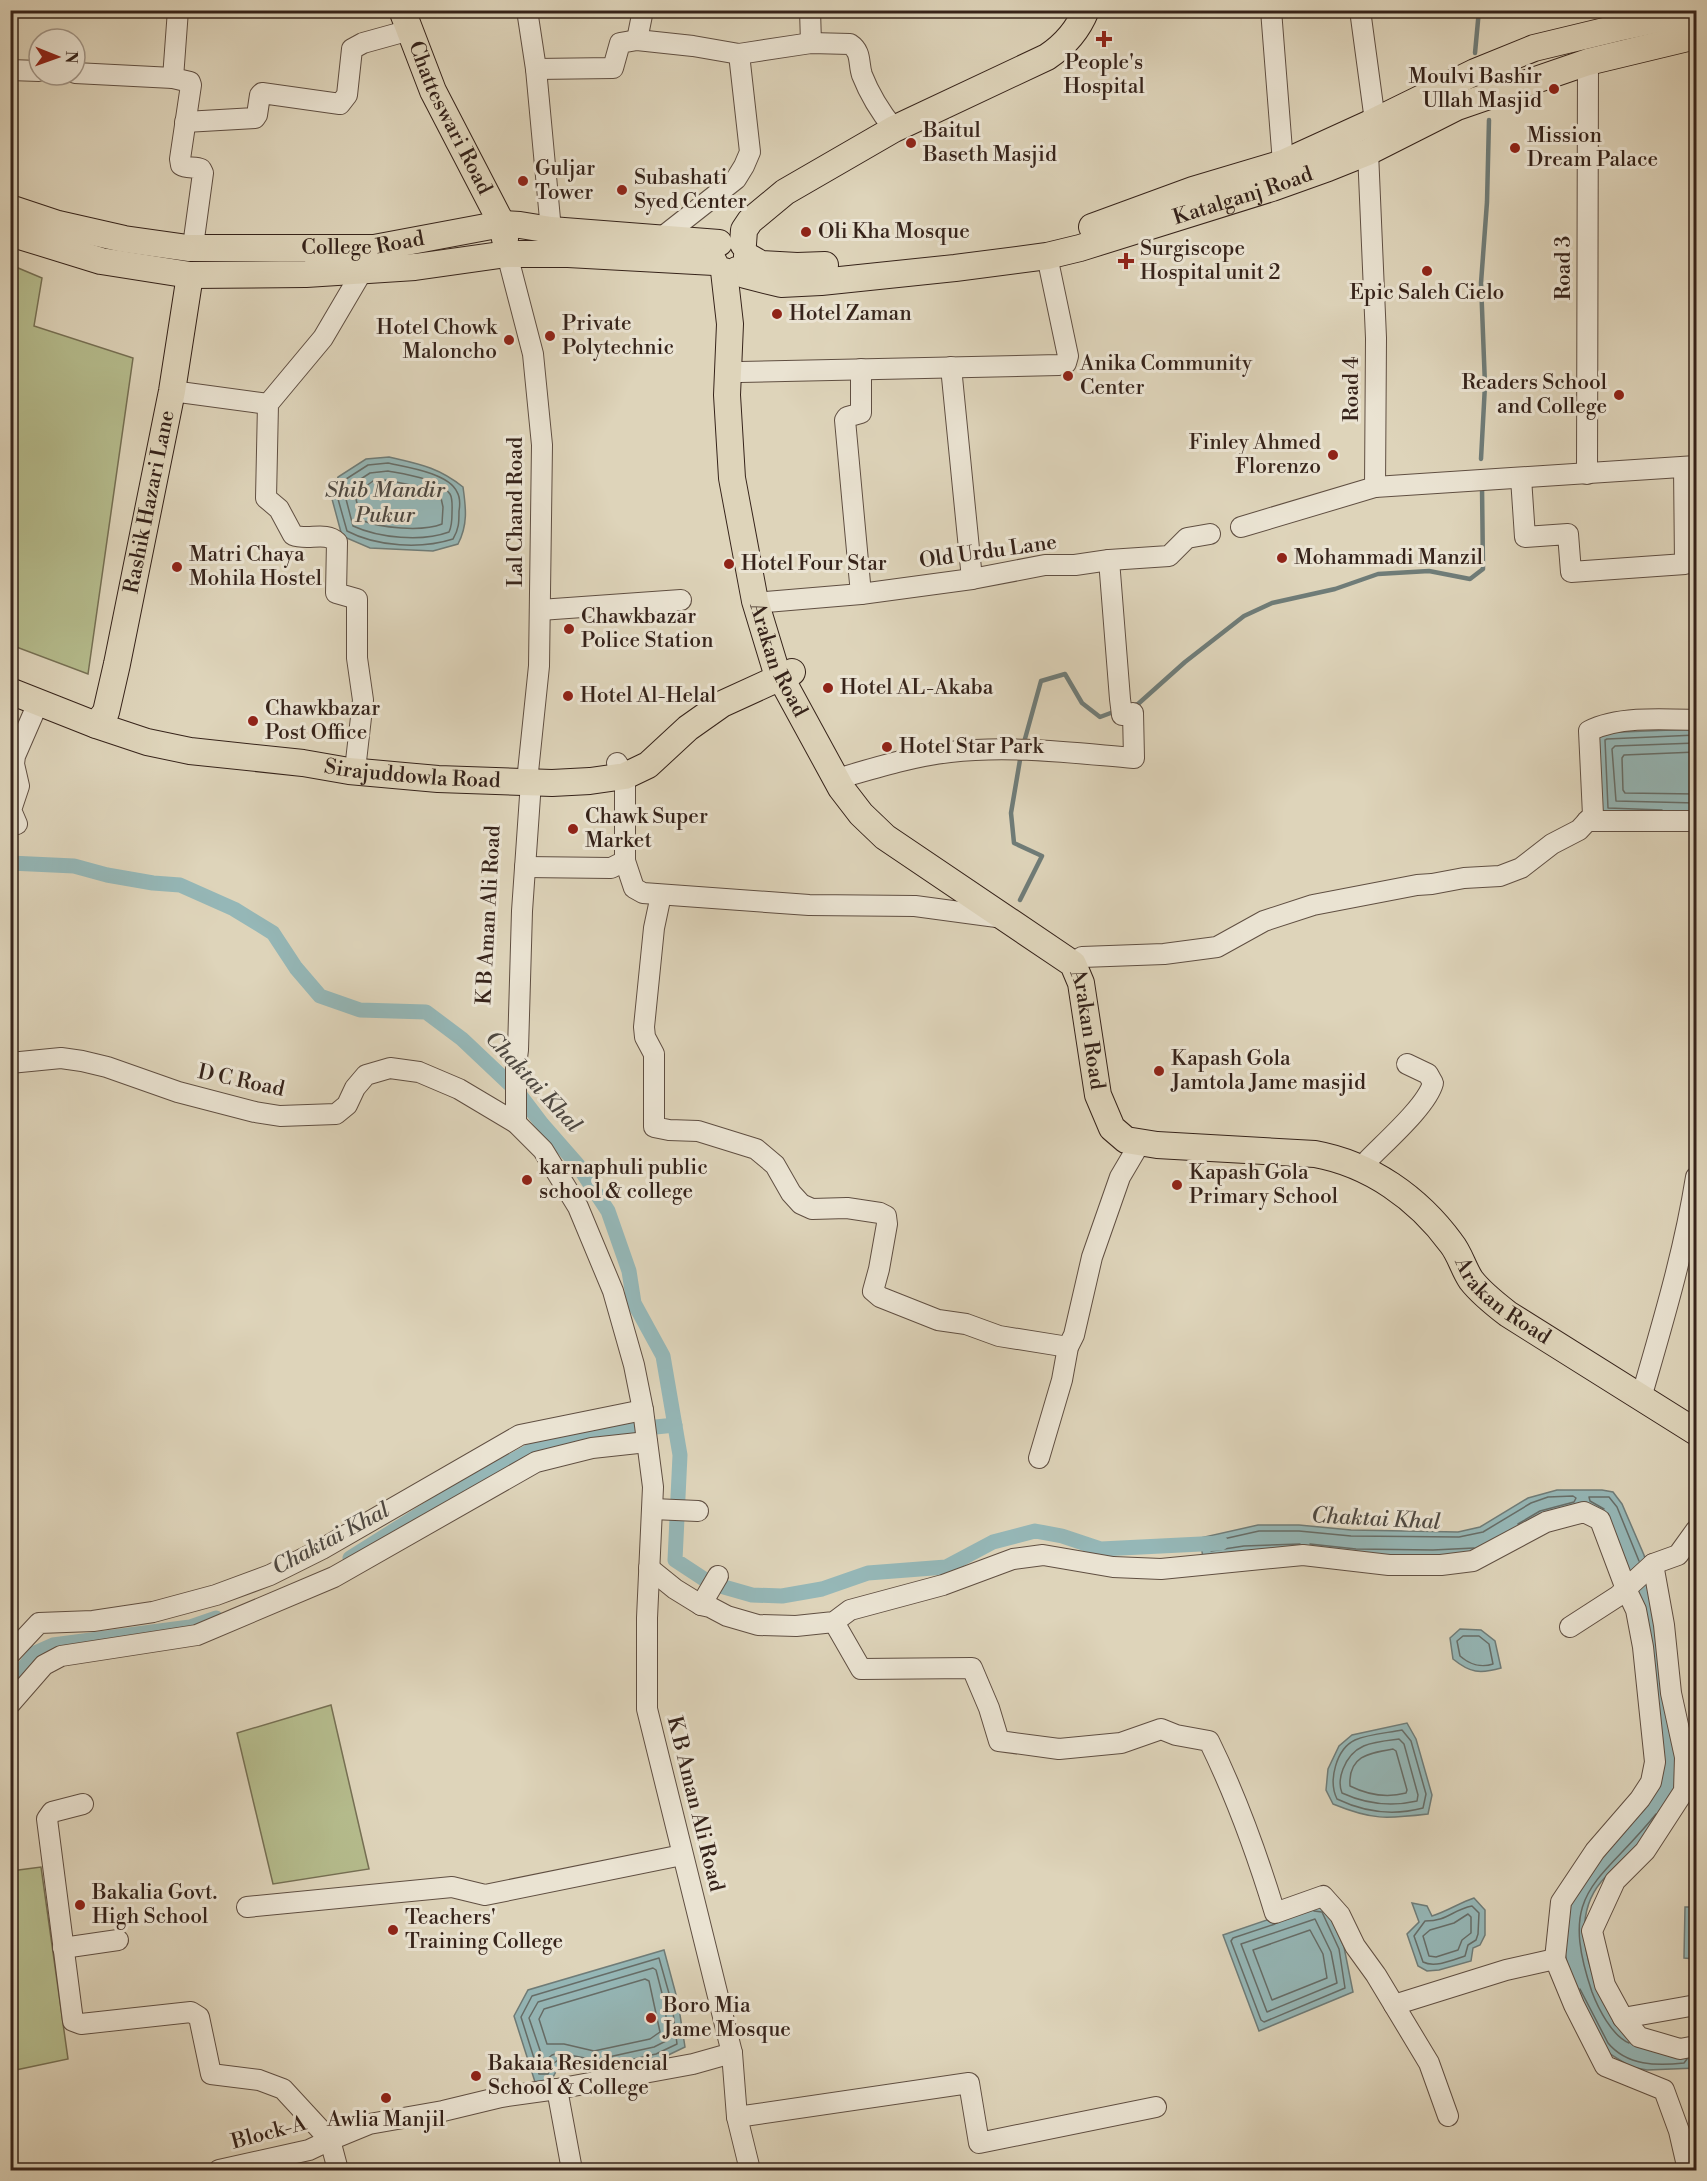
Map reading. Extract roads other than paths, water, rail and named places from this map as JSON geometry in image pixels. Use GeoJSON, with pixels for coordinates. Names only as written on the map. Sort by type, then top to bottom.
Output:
{"type":"FeatureCollection","features":[{"type":"Feature","properties":{"kind":"main road"},"geometry":{"type":"LineString","coordinates":[[730,255],[750,221],[785,192],[889,123],[1041,42],[1059,24],[1067,10]]}},
{"type":"Feature","properties":{"kind":"main road"},"geometry":{"type":"LineString","coordinates":[[889,123],[1047,57],[1061,47],[1073,33],[1086,10]]}},
{"type":"Feature","properties":{"kind":"main road","name":"Katalganj Road"},"geometry":{"type":"LineString","coordinates":[[730,255],[761,264],[797,266],[850,264],[989,250],[1074,233],[1192,190],[1283,163],[1474,72],[1615,19],[1696,11]]}},
{"type":"Feature","properties":{"kind":"main road","name":"Chatteswari Road"},"geometry":{"type":"LineString","coordinates":[[406,20],[433,91],[502,224],[507,254]]}},
{"type":"Feature","properties":{"kind":"main road","name":"Katalganj Road"},"geometry":{"type":"LineString","coordinates":[[730,255],[745,275],[781,284],[955,268],[1047,256],[1262,192],[1368,152],[1457,107],[1588,62],[1696,36]]}},
{"type":"Feature","properties":{"kind":"main road","name":"College Road"},"geometry":{"type":"LineString","coordinates":[[10,208],[58,224],[124,239],[190,248],[375,248],[502,224],[662,238],[730,255]]}},
{"type":"Feature","properties":{"kind":"main road","name":"College Road"},"geometry":{"type":"LineString","coordinates":[[10,233],[101,261],[190,275],[259,275],[416,267],[507,254],[730,255]]}},
{"type":"Feature","properties":{"kind":"main road","name":"Arakan Road"},"geometry":{"type":"LineString","coordinates":[[730,255],[740,307],[744,475],[766,602],[784,670],[847,776],[893,833],[1077,960],[1092,979],[1106,1081],[1118,1112],[1134,1131],[1159,1138],[1302,1147],[1337,1152],[1367,1161],[1421,1197],[1453,1232],[1480,1276],[1510,1303],[1643,1390],[1696,1432]]}},
{"type":"Feature","properties":{"kind":"main road","name":"Arakan Road"},"geometry":{"type":"LineString","coordinates":[[730,255],[727,395],[732,478],[754,601],[784,670],[841,789],[861,814],[885,837],[1003,917],[1077,960],[1098,1095],[1112,1128],[1126,1140],[1157,1146],[1315,1154],[1340,1158],[1362,1168],[1393,1186],[1421,1208],[1453,1244],[1471,1280],[1489,1299],[1508,1314],[1643,1390],[1696,1413]]}},
{"type":"Feature","properties":{"kind":"main road","name":"Rashik Hazari Lane"},"geometry":{"type":"LineString","coordinates":[[101,719],[172,390],[190,275]]}},
{"type":"Feature","properties":{"kind":"main road"},"geometry":{"type":"LineString","coordinates":[[740,307],[750,290],[768,281]]}},
{"type":"Feature","properties":{"kind":"main road","name":"Sirajuddowla Road"},"geometry":{"type":"LineString","coordinates":[[10,691],[36,701],[101,719],[187,737],[356,761],[526,778],[590,781],[621,769],[648,765],[688,728],[722,704],[784,670]]}},
{"type":"Feature","properties":{"kind":"main road","name":"Sirajuddowla Road"},"geometry":{"type":"LineString","coordinates":[[10,674],[147,742],[190,752],[438,779],[526,778]]}},
{"type":"Feature","properties":{"kind":"street"},"geometry":{"type":"LineString","coordinates":[[173,78],[178,10]]}},
{"type":"Feature","properties":{"kind":"street"},"geometry":{"type":"LineString","coordinates":[[527,10],[536,69],[551,230]]}},
{"type":"Feature","properties":{"kind":"street"},"geometry":{"type":"LineString","coordinates":[[637,40],[643,10]]}},
{"type":"Feature","properties":{"kind":"street"},"geometry":{"type":"LineString","coordinates":[[810,10],[811,43]]}},
{"type":"Feature","properties":{"kind":"street"},"geometry":{"type":"LineString","coordinates":[[1271,10],[1283,163]]}},
{"type":"Feature","properties":{"kind":"street"},"geometry":{"type":"LineString","coordinates":[[1360,10],[1375,121]]}},
{"type":"Feature","properties":{"kind":"street"},"geometry":{"type":"LineString","coordinates":[[185,122],[255,118],[262,93],[340,104],[347,95],[352,49],[406,20]]}},
{"type":"Feature","properties":{"kind":"street"},"geometry":{"type":"LineString","coordinates":[[536,69],[613,68],[620,43],[637,40],[739,54],[811,43],[850,44],[858,53],[862,74],[889,123]]}},
{"type":"Feature","properties":{"kind":"street"},"geometry":{"type":"LineString","coordinates":[[662,238],[736,179],[750,152],[739,54]]}},
{"type":"Feature","properties":{"kind":"street","name":"Road 3"},"geometry":{"type":"LineString","coordinates":[[1587,474],[1588,62]]}},
{"type":"Feature","properties":{"kind":"street"},"geometry":{"type":"LineString","coordinates":[[10,70],[27,71]]}},
{"type":"Feature","properties":{"kind":"street"},"geometry":{"type":"LineString","coordinates":[[87,74],[173,78],[185,80],[191,85],[180,159],[185,167],[201,169],[203,173],[193,246],[190,248]]}},
{"type":"Feature","properties":{"kind":"street","name":"Road 4"},"geometry":{"type":"LineString","coordinates":[[1368,152],[1376,338],[1376,487]]}},
{"type":"Feature","properties":{"kind":"street","name":"Lal Chand Road"},"geometry":{"type":"LineString","coordinates":[[507,254],[533,354],[542,445],[539,666],[526,778]]}},
{"type":"Feature","properties":{"kind":"street"},"geometry":{"type":"LineString","coordinates":[[740,372],[1066,363],[1068,356],[1047,256]]}},
{"type":"Feature","properties":{"kind":"street"},"geometry":{"type":"LineString","coordinates":[[356,761],[363,700],[357,658],[357,599],[336,593],[337,542],[326,537],[307,538],[293,535],[279,509],[266,498],[268,404],[323,338],[363,270]]}},
{"type":"Feature","properties":{"kind":"street"},"geometry":{"type":"LineString","coordinates":[[951,367],[972,579]]}},
{"type":"Feature","properties":{"kind":"street"},"geometry":{"type":"LineString","coordinates":[[861,369],[861,413],[847,417],[845,420],[861,594]]}},
{"type":"Feature","properties":{"kind":"street"},"geometry":{"type":"LineString","coordinates":[[172,390],[268,404]]}},
{"type":"Feature","properties":{"kind":"street"},"geometry":{"type":"LineString","coordinates":[[1241,527],[1376,487],[1690,467],[1684,564],[1571,572],[1568,534],[1525,537],[1521,478]]}},
{"type":"Feature","properties":{"kind":"street","name":"Old Urdu Lane"},"geometry":{"type":"LineString","coordinates":[[766,602],[861,594],[972,579],[1045,565],[1075,565],[1108,560],[1169,556],[1187,538],[1210,534]]}},
{"type":"Feature","properties":{"kind":"street"},"geometry":{"type":"LineString","coordinates":[[847,776],[900,761],[950,752],[1011,749],[1134,758],[1133,713],[1121,707],[1108,560]]}},
{"type":"Feature","properties":{"kind":"street"},"geometry":{"type":"LineString","coordinates":[[540,610],[681,600]]}},
{"type":"Feature","properties":{"kind":"street"},"geometry":{"type":"LineString","coordinates":[[17,824],[11,810],[19,786],[14,764],[15,756],[35,710],[36,701]]}},
{"type":"Feature","properties":{"kind":"street"},"geometry":{"type":"LineString","coordinates":[[1077,960],[1164,954],[1217,947],[1264,921],[1312,905],[1416,885],[1464,878],[1500,876],[1521,868],[1552,844],[1579,830],[1593,815],[1589,730],[1604,723],[1696,720]]}},
{"type":"Feature","properties":{"kind":"street"},"geometry":{"type":"LineString","coordinates":[[621,769],[625,861],[634,888],[643,893],[809,905],[915,906],[1003,917]]}},
{"type":"Feature","properties":{"kind":"street","name":"K B Aman Ali Road"},"geometry":{"type":"LineString","coordinates":[[512,1030],[525,867],[526,778]]}},
{"type":"Feature","properties":{"kind":"street","name":"K B Aman Ali Road"},"geometry":{"type":"LineString","coordinates":[[512,1120],[512,1030],[526,778]]}},
{"type":"Feature","properties":{"kind":"street"},"geometry":{"type":"LineString","coordinates":[[1587,821],[1696,821]]}},
{"type":"Feature","properties":{"kind":"street"},"geometry":{"type":"LineString","coordinates":[[525,867],[611,868],[625,861]]}},
{"type":"Feature","properties":{"kind":"street"},"geometry":{"type":"LineString","coordinates":[[661,895],[654,928],[644,1027],[645,1037],[654,1054],[654,1127],[698,1131],[756,1149],[775,1165],[791,1193],[801,1204],[812,1209],[847,1208],[886,1216],[887,1224],[873,1291],[880,1297],[938,1320],[966,1324],[999,1336],[1068,1347]]}},
{"type":"Feature","properties":{"kind":"street","name":"D C Road"},"geometry":{"type":"LineString","coordinates":[[10,1063],[61,1058],[82,1061],[107,1067],[178,1092],[255,1112],[280,1116],[336,1114],[347,1105],[355,1088],[366,1075],[390,1068],[419,1072],[459,1089],[512,1120]]}},
{"type":"Feature","properties":{"kind":"street"},"geometry":{"type":"LineString","coordinates":[[1367,1161],[1413,1114],[1431,1091],[1433,1083],[1428,1074],[1407,1064]]}},
{"type":"Feature","properties":{"kind":"street"},"geometry":{"type":"LineString","coordinates":[[10,1654],[39,1623],[93,1621],[153,1612],[216,1595],[270,1575],[322,1549],[520,1435],[643,1410],[634,1365],[613,1291],[578,1207],[543,1150],[512,1120]]}},
{"type":"Feature","properties":{"kind":"street"},"geometry":{"type":"LineString","coordinates":[[1039,1458],[1062,1380],[1068,1347],[1074,1335],[1095,1247],[1120,1177],[1140,1143]]}},
{"type":"Feature","properties":{"kind":"street"},"geometry":{"type":"LineString","coordinates":[[1643,1390],[1669,1303],[1688,1226],[1696,1177]]}},
{"type":"Feature","properties":{"kind":"street","name":"K B Aman Ali Road"},"geometry":{"type":"LineString","coordinates":[[643,1410],[653,1487],[647,1618],[647,1709],[732,2053],[737,2117],[750,2170]]}},
{"type":"Feature","properties":{"kind":"street"},"geometry":{"type":"LineString","coordinates":[[10,1704],[45,1665],[61,1656],[197,1635],[334,1577],[536,1462],[592,1448],[647,1442]]}},
{"type":"Feature","properties":{"kind":"street"},"geometry":{"type":"LineString","coordinates":[[652,1509],[698,1511]]}},
{"type":"Feature","properties":{"kind":"street"},"geometry":{"type":"LineString","coordinates":[[649,1568],[675,1589],[701,1605],[727,1616],[758,1625],[795,1626],[834,1622],[850,1610],[943,1585],[1013,1559],[1043,1555],[1113,1566],[1161,1569],[1303,1555],[1389,1565],[1441,1565],[1473,1561],[1546,1522],[1584,1512],[1600,1520],[1636,1610],[1643,1647],[1655,1762],[1653,1777],[1640,1799],[1595,1851],[1561,1902],[1555,1959],[1574,2005],[1605,2066],[1664,2090],[1679,2131],[1688,2170]]}},
{"type":"Feature","properties":{"kind":"street"},"geometry":{"type":"LineString","coordinates":[[1570,1627],[1627,1587],[1653,1564],[1678,1555],[1696,1530]]}},
{"type":"Feature","properties":{"kind":"street"},"geometry":{"type":"LineString","coordinates":[[1653,1564],[1664,1625],[1671,1693],[1691,1756],[1684,1791],[1645,1851],[1615,1881],[1593,1931],[1605,1985],[1623,2019],[1639,2037],[1680,2049],[1696,2046]]}},
{"type":"Feature","properties":{"kind":"street"},"geometry":{"type":"LineString","coordinates":[[701,1605],[718,1576]]}},
{"type":"Feature","properties":{"kind":"street"},"geometry":{"type":"LineString","coordinates":[[834,1622],[861,1669],[972,1668],[989,1708],[999,1741],[1059,1749],[1121,1743],[1161,1729],[1176,1736],[1209,1741],[1238,1805],[1275,1913],[1323,1896],[1340,1915],[1355,1946],[1429,2063],[1448,2115]]}},
{"type":"Feature","properties":{"kind":"street"},"geometry":{"type":"LineString","coordinates":[[83,1804],[52,1812],[47,1819],[73,2021],[81,2024],[191,2012],[196,2014],[199,2017],[211,2074],[259,2080],[282,2090],[330,2140],[338,2170]]}},
{"type":"Feature","properties":{"kind":"street"},"geometry":{"type":"LineString","coordinates":[[247,1907],[452,1887],[485,1895],[682,1855]]}},
{"type":"Feature","properties":{"kind":"street"},"geometry":{"type":"LineString","coordinates":[[63,1948],[118,1940]]}},
{"type":"Feature","properties":{"kind":"street"},"geometry":{"type":"LineString","coordinates":[[1394,2005],[1506,1970],[1555,1959]]}},
{"type":"Feature","properties":{"kind":"street"},"geometry":{"type":"LineString","coordinates":[[1623,2019],[1696,2005]]}},
{"type":"Feature","properties":{"kind":"street","name":"Block-A"},"geometry":{"type":"LineString","coordinates":[[219,2170],[309,2150],[369,2124],[443,2111],[501,2097],[693,2064],[732,2053]]}},
{"type":"Feature","properties":{"kind":"street"},"geometry":{"type":"LineString","coordinates":[[737,2117],[969,2083],[979,2143],[1156,2107]]}},
{"type":"Feature","properties":{"kind":"street"},"geometry":{"type":"LineString","coordinates":[[556,2089],[572,2170]]}},
{"type":"Feature","properties":{"kind":"water","name":"Shib Mandir Pukur"},"geometry":{"type":"Polygon","coordinates":[[[389,457],[437,471],[463,487],[465,516],[458,544],[433,551],[370,548],[342,536],[332,499],[338,477],[366,459],[389,457]]]}},
{"type":"Feature","properties":{"kind":"water"},"geometry":{"type":"Polygon","coordinates":[[[1696,729],[1696,816],[1601,813],[1598,733],[1696,729]]]}},
{"type":"Feature","properties":{"kind":"water"},"geometry":{"type":"Polygon","coordinates":[[[1557,1490],[1613,1492],[1622,1504],[1644,1555],[1653,1588],[1681,1781],[1648,1832],[1606,1876],[1591,1898],[1584,1933],[1586,1951],[1597,1987],[1613,2020],[1696,2050],[1696,2068],[1647,2070],[1631,2067],[1610,2054],[1572,1988],[1563,1943],[1569,1895],[1653,1784],[1644,1637],[1599,1513],[1488,1550],[1434,1556],[1203,1558],[1200,1538],[1258,1525],[1458,1532],[1480,1527],[1528,1498],[1557,1490]]]}},
{"type":"Feature","properties":{"kind":"water"},"geometry":{"type":"Polygon","coordinates":[[[1460,1629],[1481,1630],[1495,1641],[1501,1668],[1487,1671],[1470,1670],[1453,1659],[1450,1638],[1460,1629]]]}},
{"type":"Feature","properties":{"kind":"water"},"geometry":{"type":"Polygon","coordinates":[[[1407,1723],[1416,1739],[1432,1795],[1428,1814],[1401,1817],[1369,1816],[1333,1804],[1326,1790],[1328,1769],[1339,1746],[1352,1735],[1407,1723]]]}},
{"type":"Feature","properties":{"kind":"water"},"geometry":{"type":"Polygon","coordinates":[[[1474,1898],[1485,1910],[1485,1935],[1480,1945],[1473,1948],[1471,1961],[1439,1970],[1427,1971],[1418,1966],[1407,1934],[1419,1922],[1412,1903],[1427,1906],[1432,1916],[1474,1898]]]}},
{"type":"Feature","properties":{"kind":"water"},"geometry":{"type":"Polygon","coordinates":[[[1311,1905],[1325,1905],[1344,1947],[1353,1992],[1259,2031],[1223,1935],[1311,1905]]]}},
{"type":"Feature","properties":{"kind":"water"},"geometry":{"type":"Polygon","coordinates":[[[1685,1907],[1696,1907],[1695,1959],[1684,1958],[1685,1907]]]}},
{"type":"Feature","properties":{"kind":"water"},"geometry":{"type":"Polygon","coordinates":[[[664,1950],[678,2002],[685,2047],[658,2060],[594,2074],[559,2066],[552,2079],[535,2082],[514,2016],[528,1990],[664,1950]]]}},
{"type":"Feature","properties":{"kind":"waterway"},"geometry":{"type":"LineString","coordinates":[[1475,53],[1479,10]]}},
{"type":"Feature","properties":{"kind":"waterway"},"geometry":{"type":"LineString","coordinates":[[1481,459],[1485,385],[1481,283],[1487,202],[1489,120]]}},
{"type":"Feature","properties":{"kind":"waterway"},"geometry":{"type":"LineString","coordinates":[[1132,706],[1138,704],[1185,662],[1244,616],[1272,603],[1335,589],[1378,574],[1429,571],[1470,579],[1483,569],[1482,486]]}},
{"type":"Feature","properties":{"kind":"waterway"},"geometry":{"type":"LineString","coordinates":[[1023,746],[1041,681],[1065,674],[1082,703],[1100,717],[1116,711]]}},
{"type":"Feature","properties":{"kind":"waterway"},"geometry":{"type":"LineString","coordinates":[[1020,900],[1042,856],[1014,843],[1011,813],[1021,754]]}},
{"type":"Feature","properties":{"kind":"waterway","name":"Chaktai Khal"},"geometry":{"type":"LineString","coordinates":[[10,863],[74,866],[107,875],[180,885],[234,909],[273,933],[296,968],[320,996],[360,1010],[426,1012],[462,1039],[517,1091],[577,1164],[608,1211],[629,1271],[634,1303],[663,1356],[680,1455],[675,1560],[710,1583],[752,1595],[782,1596],[822,1589],[868,1573],[946,1567],[993,1542],[1035,1531],[1062,1536],[1101,1549],[1221,1543]]}},
{"type":"Feature","properties":{"kind":"waterway","name":"Chaktai Khal"},"geometry":{"type":"LineString","coordinates":[[350,1558],[460,1489],[530,1451],[607,1432],[675,1425]]}},
{"type":"Feature","properties":{"kind":"waterway","name":"Chaktai Khal"},"geometry":{"type":"LineString","coordinates":[[10,1685],[35,1653],[53,1645],[190,1627],[216,1618]]}},
{"type":"Feature","properties":{"kind":"place","name":"People's Hospital"},"geometry":{"type":"Point","coordinates":[1104,39]}},
{"type":"Feature","properties":{"kind":"place","name":"Moulvi Bashir Ullah Masjid"},"geometry":{"type":"Point","coordinates":[1554,89]}},
{"type":"Feature","properties":{"kind":"place","name":"Baitul Baseth Masjid"},"geometry":{"type":"Point","coordinates":[911,143]}},
{"type":"Feature","properties":{"kind":"place","name":"Mission Dream Palace"},"geometry":{"type":"Point","coordinates":[1515,148]}},
{"type":"Feature","properties":{"kind":"place","name":"Guljar Tower"},"geometry":{"type":"Point","coordinates":[523,181]}},
{"type":"Feature","properties":{"kind":"place","name":"Subashati Syed Center"},"geometry":{"type":"Point","coordinates":[622,190]}},
{"type":"Feature","properties":{"kind":"place","name":"Oli Kha Mosque"},"geometry":{"type":"Point","coordinates":[806,232]}},
{"type":"Feature","properties":{"kind":"place","name":"Surgiscope Hospital unit 2"},"geometry":{"type":"Point","coordinates":[1126,261]}},
{"type":"Feature","properties":{"kind":"place","name":"Epic Saleh Cielo"},"geometry":{"type":"Point","coordinates":[1427,271]}},
{"type":"Feature","properties":{"kind":"place","name":"Hotel Zaman"},"geometry":{"type":"Point","coordinates":[777,314]}},
{"type":"Feature","properties":{"kind":"place","name":"Private Polytechnic"},"geometry":{"type":"Point","coordinates":[550,336]}},
{"type":"Feature","properties":{"kind":"place","name":"Hotel Chowk Maloncho"},"geometry":{"type":"Point","coordinates":[509,340]}},
{"type":"Feature","properties":{"kind":"place","name":"Anika Community Center"},"geometry":{"type":"Point","coordinates":[1068,376]}},
{"type":"Feature","properties":{"kind":"place","name":"Readers School and College"},"geometry":{"type":"Point","coordinates":[1619,395]}},
{"type":"Feature","properties":{"kind":"place","name":"Finley Ahmed Florenzo"},"geometry":{"type":"Point","coordinates":[1333,455]}},
{"type":"Feature","properties":{"kind":"place","name":"Mohammadi Manzil"},"geometry":{"type":"Point","coordinates":[1282,558]}},
{"type":"Feature","properties":{"kind":"place","name":"Hotel Four Star"},"geometry":{"type":"Point","coordinates":[729,564]}},
{"type":"Feature","properties":{"kind":"place","name":"Matri Chaya Mohila Hostel"},"geometry":{"type":"Point","coordinates":[177,567]}},
{"type":"Feature","properties":{"kind":"place","name":"Chawkbazar Police Station"},"geometry":{"type":"Point","coordinates":[569,629]}},
{"type":"Feature","properties":{"kind":"place","name":"Hotel AL-Akaba"},"geometry":{"type":"Point","coordinates":[828,688]}},
{"type":"Feature","properties":{"kind":"place","name":"Hotel Al-Helal"},"geometry":{"type":"Point","coordinates":[568,696]}},
{"type":"Feature","properties":{"kind":"place","name":"Chawkbazar Post Office"},"geometry":{"type":"Point","coordinates":[253,721]}},
{"type":"Feature","properties":{"kind":"place","name":"Hotel Star Park"},"geometry":{"type":"Point","coordinates":[887,747]}},
{"type":"Feature","properties":{"kind":"place","name":"Chawk Super Market"},"geometry":{"type":"Point","coordinates":[573,829]}},
{"type":"Feature","properties":{"kind":"place","name":"Kapash Gola Jamtola Jame masjid"},"geometry":{"type":"Point","coordinates":[1159,1071]}},
{"type":"Feature","properties":{"kind":"place","name":"karnaphuli public school & college"},"geometry":{"type":"Point","coordinates":[527,1180]}},
{"type":"Feature","properties":{"kind":"place","name":"Kapash Gola Primary School"},"geometry":{"type":"Point","coordinates":[1177,1185]}},
{"type":"Feature","properties":{"kind":"place","name":"Bakalia Govt. High School"},"geometry":{"type":"Point","coordinates":[80,1905]}},
{"type":"Feature","properties":{"kind":"place","name":"Teachers' Training College"},"geometry":{"type":"Point","coordinates":[393,1930]}},
{"type":"Feature","properties":{"kind":"place","name":"Boro Mia Jame Mosque"},"geometry":{"type":"Point","coordinates":[651,2018]}},
{"type":"Feature","properties":{"kind":"place","name":"Bakaia Residencial School & College"},"geometry":{"type":"Point","coordinates":[476,2076]}},
{"type":"Feature","properties":{"kind":"place","name":"Awlia Manjil"},"geometry":{"type":"Point","coordinates":[386,2098]}}]}
